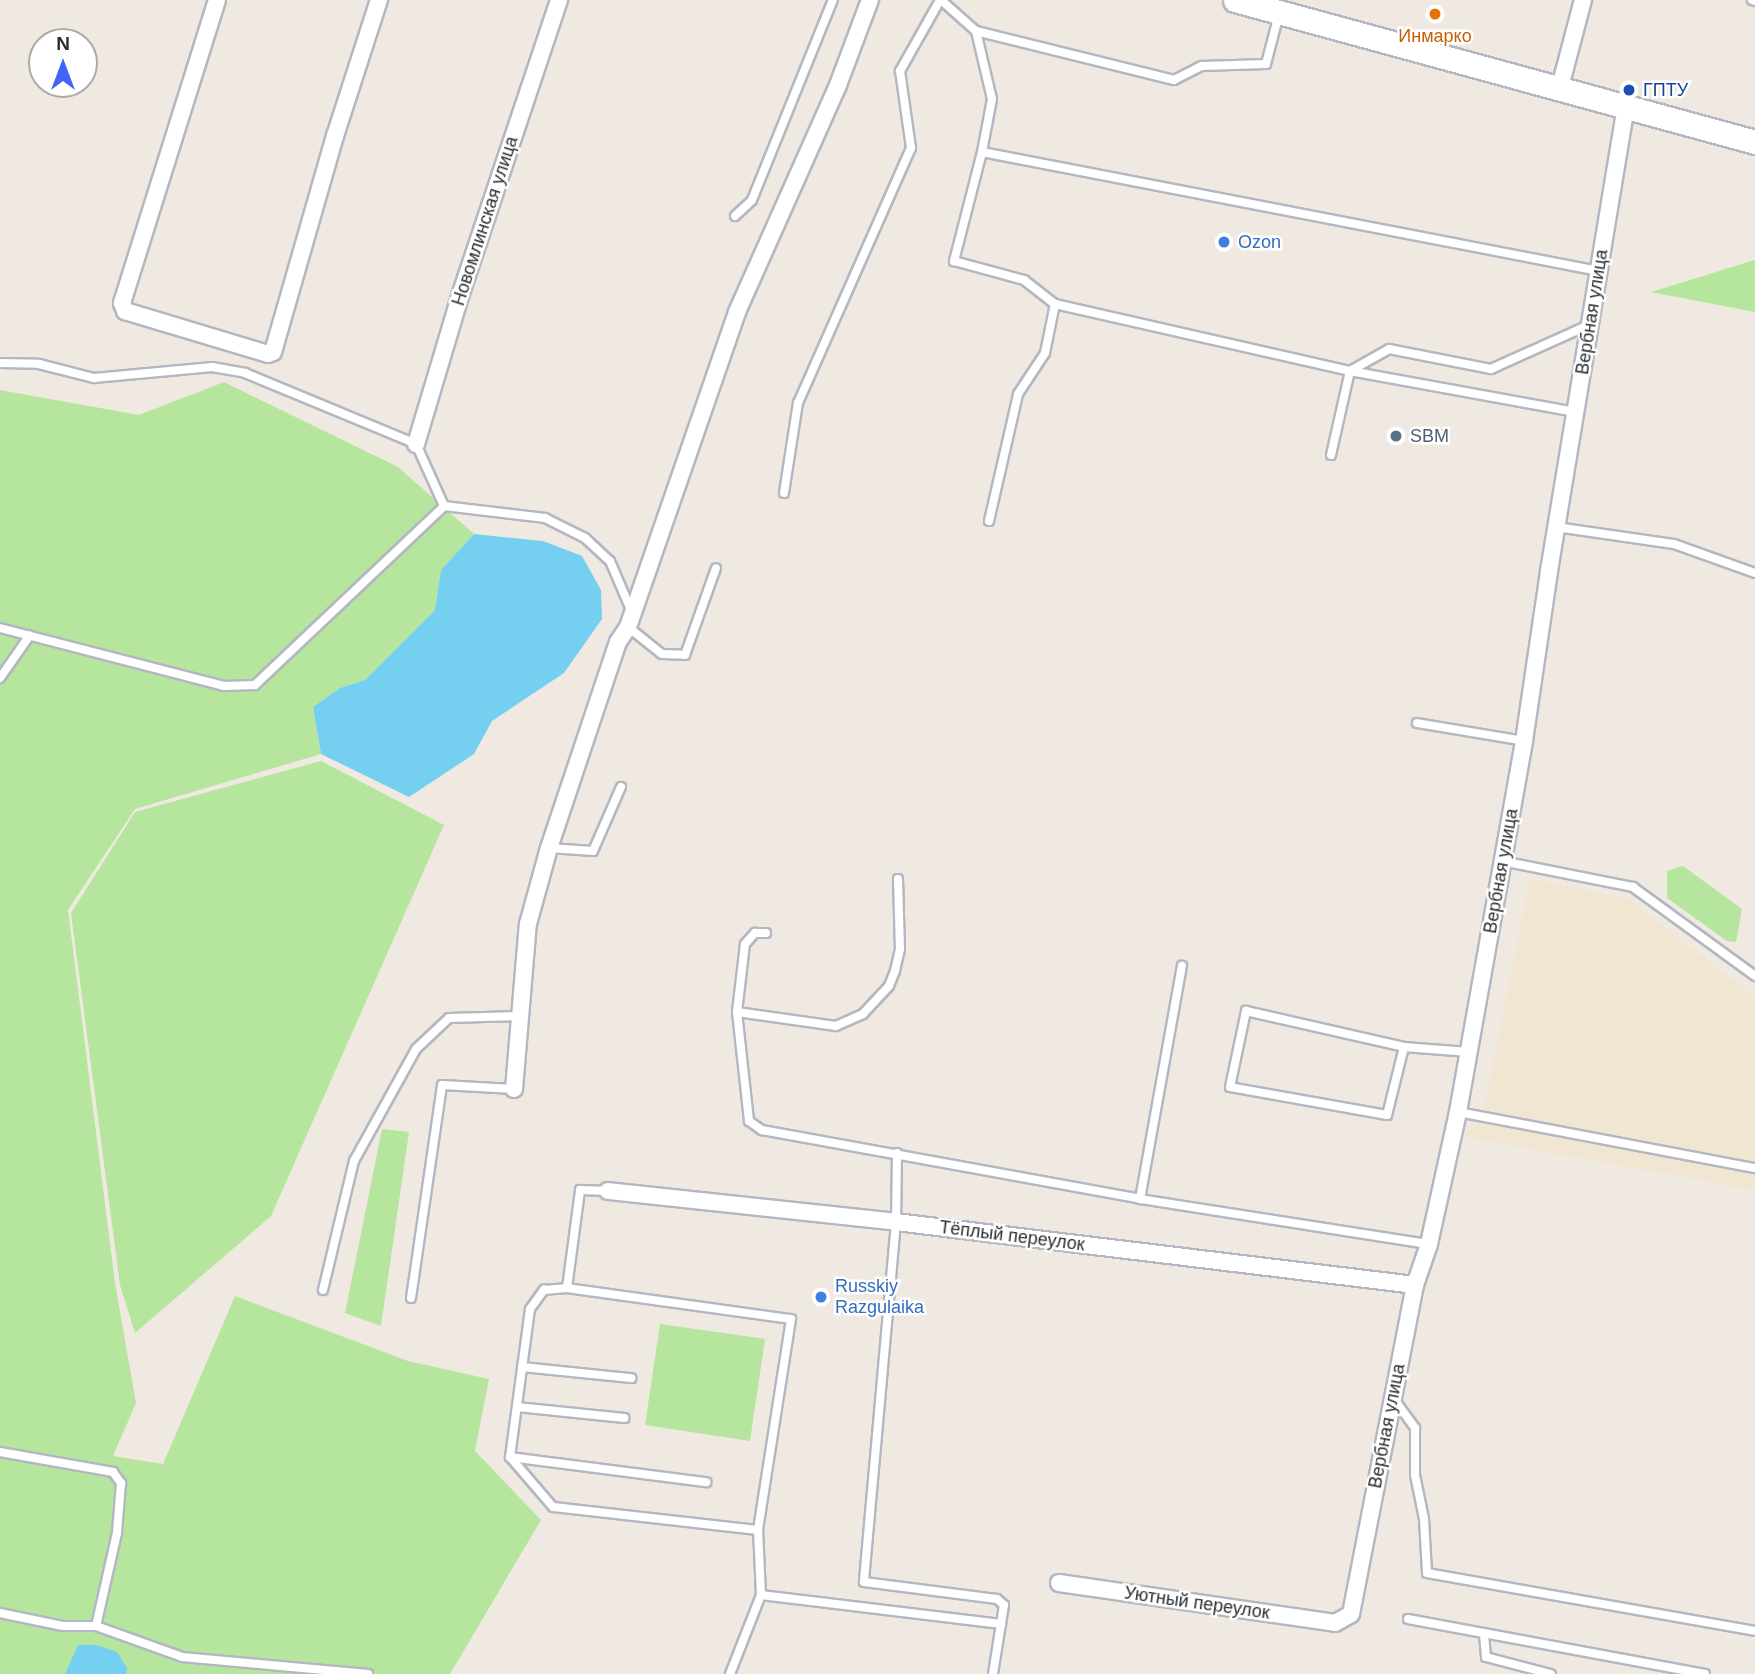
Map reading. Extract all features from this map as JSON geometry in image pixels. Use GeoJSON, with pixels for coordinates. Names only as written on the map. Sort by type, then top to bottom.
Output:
{"type":"FeatureCollection","features":[{"type":"Feature","properties":{"kind":"main road"},"geometry":{"type":"LineString","coordinates":[[1235,0],[1755,142]]}},
{"type":"Feature","properties":{"kind":"street"},"geometry":{"type":"LineString","coordinates":[[217,0],[122,303],[125,311],[268,354],[274,352],[335,136],[379,0]]}},
{"type":"Feature","properties":{"kind":"street","name":"Новомлинская улица"},"geometry":{"type":"LineString","coordinates":[[416,444],[464,283],[559,0]]}},
{"type":"Feature","properties":{"kind":"street"},"geometry":{"type":"LineString","coordinates":[[514,1088],[528,924],[549,848],[618,642],[631,620],[737,312],[838,85],[870,0]]}},
{"type":"Feature","properties":{"kind":"street"},"geometry":{"type":"LineString","coordinates":[[1559,87],[1583,0]]}},
{"type":"Feature","properties":{"kind":"street","name":"Вербная улица"},"geometry":{"type":"LineString","coordinates":[[1335,1623],[1351,1614],[1415,1285],[1429,1244],[1458,1112],[1524,741],[1556,527],[1626,105]]}},
{"type":"Feature","properties":{"kind":"street","name":"Тёплый переулок"},"geometry":{"type":"LineString","coordinates":[[608,1191],[896,1222],[1415,1285]]}},
{"type":"Feature","properties":{"kind":"street","name":"Уютный переулок"},"geometry":{"type":"LineString","coordinates":[[1059,1583],[1335,1623]]}},
{"type":"Feature","properties":{"kind":"lane"},"geometry":{"type":"LineString","coordinates":[[735,216],[752,200],[833,0]]}},
{"type":"Feature","properties":{"kind":"lane"},"geometry":{"type":"LineString","coordinates":[[784,492],[798,403],[911,148],[900,71],[940,0],[976,31],[1174,80],[1202,66],[1266,64],[1279,13]]}},
{"type":"Feature","properties":{"kind":"lane"},"geometry":{"type":"LineString","coordinates":[[976,31],[992,99],[982,152],[954,261],[1024,280],[1055,304],[1350,371],[1576,412]]}},
{"type":"Feature","properties":{"kind":"lane"},"geometry":{"type":"LineString","coordinates":[[982,152],[1599,271]]}},
{"type":"Feature","properties":{"kind":"lane"},"geometry":{"type":"LineString","coordinates":[[989,521],[1018,394],[1045,353],[1055,304]]}},
{"type":"Feature","properties":{"kind":"lane"},"geometry":{"type":"LineString","coordinates":[[1331,455],[1350,371],[1389,349],[1491,369],[1591,324]]}},
{"type":"Feature","properties":{"kind":"lane"},"geometry":{"type":"LineString","coordinates":[[0,363],[40,364],[94,378],[212,367],[245,373],[416,444],[444,506]]}},
{"type":"Feature","properties":{"kind":"lane"},"geometry":{"type":"LineString","coordinates":[[444,506],[545,518],[585,538],[610,561],[631,620],[662,654],[685,655],[716,568]]}},
{"type":"Feature","properties":{"kind":"lane"},"geometry":{"type":"LineString","coordinates":[[0,628],[224,686],[255,685],[444,506]]}},
{"type":"Feature","properties":{"kind":"lane"},"geometry":{"type":"LineString","coordinates":[[1556,527],[1674,544],[1755,573]]}},
{"type":"Feature","properties":{"kind":"lane"},"geometry":{"type":"LineString","coordinates":[[0,678],[30,635]]}},
{"type":"Feature","properties":{"kind":"lane"},"geometry":{"type":"LineString","coordinates":[[1417,723],[1524,741]]}},
{"type":"Feature","properties":{"kind":"lane"},"geometry":{"type":"LineString","coordinates":[[549,848],[593,851],[621,787]]}},
{"type":"Feature","properties":{"kind":"lane"},"geometry":{"type":"LineString","coordinates":[[1502,861],[1633,887],[1755,976]]}},
{"type":"Feature","properties":{"kind":"lane"},"geometry":{"type":"LineString","coordinates":[[737,1012],[836,1026],[863,1014],[889,986],[895,971],[900,949],[898,880]]}},
{"type":"Feature","properties":{"kind":"lane"},"geometry":{"type":"LineString","coordinates":[[766,933],[755,933],[746,944],[737,1012],[749,1121],[762,1130],[1140,1199],[1429,1244]]}},
{"type":"Feature","properties":{"kind":"lane"},"geometry":{"type":"LineString","coordinates":[[1140,1199],[1182,966]]}},
{"type":"Feature","properties":{"kind":"lane"},"geometry":{"type":"LineString","coordinates":[[1404,1046],[1387,1115],[1230,1087],[1246,1011],[1404,1046],[1469,1052]]}},
{"type":"Feature","properties":{"kind":"lane"},"geometry":{"type":"LineString","coordinates":[[323,1290],[354,1161],[416,1049],[449,1018],[520,1016]]}},
{"type":"Feature","properties":{"kind":"lane"},"geometry":{"type":"LineString","coordinates":[[411,1298],[442,1085],[514,1088]]}},
{"type":"Feature","properties":{"kind":"lane"},"geometry":{"type":"LineString","coordinates":[[1458,1112],[1755,1168]]}},
{"type":"Feature","properties":{"kind":"lane"},"geometry":{"type":"LineString","coordinates":[[897,1153],[896,1222],[864,1582],[997,1599],[1004,1605],[993,1674]]}},
{"type":"Feature","properties":{"kind":"lane"},"geometry":{"type":"LineString","coordinates":[[567,1288],[580,1189],[608,1191]]}},
{"type":"Feature","properties":{"kind":"lane"},"geometry":{"type":"LineString","coordinates":[[730,1674],[761,1595],[758,1530],[791,1319],[567,1288],[544,1290],[530,1309],[510,1457],[553,1507],[758,1530]]}},
{"type":"Feature","properties":{"kind":"lane"},"geometry":{"type":"LineString","coordinates":[[522,1367],[631,1378]]}},
{"type":"Feature","properties":{"kind":"lane"},"geometry":{"type":"LineString","coordinates":[[1392,1397],[1415,1428],[1415,1475],[1424,1519],[1427,1573],[1755,1630]]}},
{"type":"Feature","properties":{"kind":"lane"},"geometry":{"type":"LineString","coordinates":[[517,1407],[624,1418]]}},
{"type":"Feature","properties":{"kind":"lane"},"geometry":{"type":"LineString","coordinates":[[0,1452],[113,1472],[121,1483],[117,1533],[96,1626]]}},
{"type":"Feature","properties":{"kind":"lane"},"geometry":{"type":"LineString","coordinates":[[510,1457],[706,1482]]}},
{"type":"Feature","properties":{"kind":"lane"},"geometry":{"type":"LineString","coordinates":[[761,1595],[1001,1624]]}},
{"type":"Feature","properties":{"kind":"lane"},"geometry":{"type":"LineString","coordinates":[[0,1613],[63,1626],[96,1626],[182,1657],[368,1674]]}},
{"type":"Feature","properties":{"kind":"lane"},"geometry":{"type":"LineString","coordinates":[[1408,1619],[1705,1674]]}},
{"type":"Feature","properties":{"kind":"lane"},"geometry":{"type":"LineString","coordinates":[[1484,1634],[1486,1657],[1551,1674]]}},
{"type":"Feature","properties":{"kind":"shaded area"},"geometry":{"type":"Polygon","coordinates":[[[1530,879],[1628,899],[1755,997],[1755,1190],[1465,1137],[1486,1101],[1530,879]]]}},
{"type":"Feature","properties":{"kind":"green space"},"geometry":{"type":"Polygon","coordinates":[[[1755,260],[1755,312],[1651,292],[1755,260]]]}},
{"type":"Feature","properties":{"kind":"green space"},"geometry":{"type":"Polygon","coordinates":[[[224,382],[398,467],[474,534],[441,570],[435,610],[365,680],[340,688],[313,707],[321,754],[135,809],[68,910],[115,1283],[136,1403],[113,1456],[163,1464],[235,1296],[408,1361],[489,1379],[475,1451],[541,1520],[450,1674],[0,1674],[0,390],[139,415],[224,382]]]}},
{"type":"Feature","properties":{"kind":"green space"},"geometry":{"type":"Polygon","coordinates":[[[321,761],[444,825],[271,1216],[135,1333],[120,1285],[71,913],[135,812],[321,761]]]}},
{"type":"Feature","properties":{"kind":"green space"},"geometry":{"type":"Polygon","coordinates":[[[1683,866],[1742,909],[1736,942],[1727,941],[1667,898],[1667,871],[1683,866]]]}},
{"type":"Feature","properties":{"kind":"green space"},"geometry":{"type":"Polygon","coordinates":[[[382,1129],[409,1132],[381,1326],[345,1313],[382,1129]]]}},
{"type":"Feature","properties":{"kind":"green space"},"geometry":{"type":"Polygon","coordinates":[[[660,1324],[765,1339],[750,1441],[645,1425],[660,1324]]]}},
{"type":"Feature","properties":{"kind":"water"},"geometry":{"type":"Polygon","coordinates":[[[474,534],[543,541],[582,556],[601,590],[602,619],[564,673],[492,721],[474,754],[409,797],[321,754],[313,707],[340,688],[365,680],[435,610],[441,570],[474,534]]]}},
{"type":"Feature","properties":{"kind":"water"},"geometry":{"type":"Polygon","coordinates":[[[78,1645],[96,1645],[117,1652],[127,1668],[126,1674],[65,1674],[78,1645]]]}},
{"type":"Feature","properties":{"kind":"place","name":"Инмарко"},"geometry":{"type":"Point","coordinates":[1435,14]}},
{"type":"Feature","properties":{"kind":"place","name":"ГПТУ"},"geometry":{"type":"Point","coordinates":[1629,90]}},
{"type":"Feature","properties":{"kind":"place","name":"Ozon"},"geometry":{"type":"Point","coordinates":[1224,242]}},
{"type":"Feature","properties":{"kind":"place","name":"SBM"},"geometry":{"type":"Point","coordinates":[1396,436]}},
{"type":"Feature","properties":{"kind":"place","name":"Russkiy Razgulaika"},"geometry":{"type":"Point","coordinates":[821,1297]}}]}
